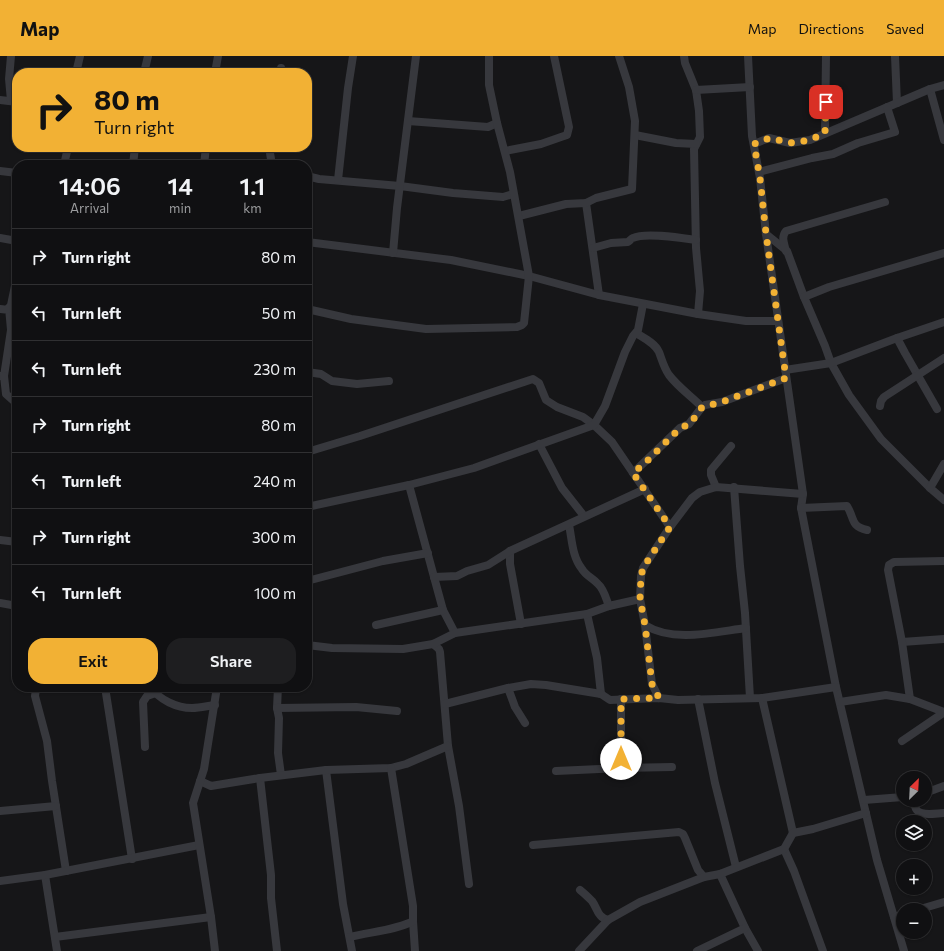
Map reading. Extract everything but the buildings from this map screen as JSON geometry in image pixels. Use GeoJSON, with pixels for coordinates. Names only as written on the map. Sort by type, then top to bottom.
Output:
{"type":"FeatureCollection","features":[{"type":"Feature","properties":{"kind":"street"},"geometry":{"type":"LineString","coordinates":[[11,56],[9,79],[12,93]]}},
{"type":"Feature","properties":{"kind":"street"},"geometry":{"type":"LineString","coordinates":[[77,68],[80,56]]}},
{"type":"Feature","properties":{"kind":"street"},"geometry":{"type":"LineString","coordinates":[[145,68],[148,56]]}},
{"type":"Feature","properties":{"kind":"street"},"geometry":{"type":"LineString","coordinates":[[216,68],[218,56]]}},
{"type":"Feature","properties":{"kind":"street"},"geometry":{"type":"LineString","coordinates":[[338,180],[353,56]]}},
{"type":"Feature","properties":{"kind":"street"},"geometry":{"type":"LineString","coordinates":[[393,253],[416,56]]}},
{"type":"Feature","properties":{"kind":"street"},"geometry":{"type":"LineString","coordinates":[[312,310],[351,319],[426,329],[517,327],[524,323],[529,276],[510,172],[489,85],[489,56]]}},
{"type":"Feature","properties":{"kind":"street"},"geometry":{"type":"LineString","coordinates":[[505,152],[554,140],[566,135],[568,132],[569,128],[554,56]]}},
{"type":"Feature","properties":{"kind":"street"},"geometry":{"type":"LineString","coordinates":[[519,216],[566,204],[586,203],[596,198],[632,189],[635,135],[634,112],[629,88],[619,56]]}},
{"type":"Feature","properties":{"kind":"street"},"geometry":{"type":"LineString","coordinates":[[684,56],[696,90],[699,110],[700,137],[694,149],[696,240],[700,290],[698,314]]}},
{"type":"Feature","properties":{"kind":"street"},"geometry":{"type":"LineString","coordinates":[[748,56],[754,144],[803,494],[801,508],[836,687],[877,860],[904,951]]}},
{"type":"Feature","properties":{"kind":"street"},"geometry":{"type":"LineString","coordinates":[[825,133],[826,56]]}},
{"type":"Feature","properties":{"kind":"street"},"geometry":{"type":"LineString","coordinates":[[895,56],[897,103]]}},
{"type":"Feature","properties":{"kind":"street"},"geometry":{"type":"LineString","coordinates":[[754,144],[770,138],[790,143],[810,140],[930,89],[944,85]]}},
{"type":"Feature","properties":{"kind":"street"},"geometry":{"type":"LineString","coordinates":[[696,90],[750,87]]}},
{"type":"Feature","properties":{"kind":"street"},"geometry":{"type":"LineString","coordinates":[[930,89],[941,117],[944,140]]}},
{"type":"Feature","properties":{"kind":"street"},"geometry":{"type":"LineString","coordinates":[[0,100],[12,102]]}},
{"type":"Feature","properties":{"kind":"street"},"geometry":{"type":"LineString","coordinates":[[759,172],[833,154],[858,143],[896,132],[887,107]]}},
{"type":"Feature","properties":{"kind":"street"},"geometry":{"type":"LineString","coordinates":[[408,121],[488,127],[497,123]]}},
{"type":"Feature","properties":{"kind":"street"},"geometry":{"type":"LineString","coordinates":[[635,135],[676,143],[696,144]]}},
{"type":"Feature","properties":{"kind":"street"},"geometry":{"type":"LineString","coordinates":[[0,170],[12,172]]}},
{"type":"Feature","properties":{"kind":"street"},"geometry":{"type":"LineString","coordinates":[[312,177],[400,186],[453,194],[503,197],[513,194]]}},
{"type":"Feature","properties":{"kind":"street"},"geometry":{"type":"LineString","coordinates":[[885,202],[786,232],[783,238],[804,297],[825,346],[830,363],[848,395],[881,438],[930,488],[944,500]]}},
{"type":"Feature","properties":{"kind":"street"},"geometry":{"type":"LineString","coordinates":[[586,203],[599,295]]}},
{"type":"Feature","properties":{"kind":"street"},"geometry":{"type":"LineString","coordinates":[[766,234],[787,251]]}},
{"type":"Feature","properties":{"kind":"street"},"geometry":{"type":"LineString","coordinates":[[592,248],[628,242],[632,238],[640,236],[663,236],[696,240]]}},
{"type":"Feature","properties":{"kind":"street"},"geometry":{"type":"LineString","coordinates":[[0,238],[12,240]]}},
{"type":"Feature","properties":{"kind":"street"},"geometry":{"type":"LineString","coordinates":[[312,243],[450,260],[529,276],[599,295],[698,314],[746,321],[778,321]]}},
{"type":"Feature","properties":{"kind":"street"},"geometry":{"type":"LineString","coordinates":[[804,297],[829,287],[944,253]]}},
{"type":"Feature","properties":{"kind":"street"},"geometry":{"type":"LineString","coordinates":[[12,300],[9,308],[12,321]]}},
{"type":"Feature","properties":{"kind":"street"},"geometry":{"type":"LineString","coordinates":[[312,506],[409,485],[474,468],[594,425],[605,406],[625,352],[638,330],[643,304]]}},
{"type":"Feature","properties":{"kind":"street"},"geometry":{"type":"LineString","coordinates":[[0,309],[5,310],[9,308]]}},
{"type":"Feature","properties":{"kind":"street"},"geometry":{"type":"LineString","coordinates":[[633,473],[680,428],[690,424],[702,407],[722,402],[785,374],[830,363],[944,322]]}},
{"type":"Feature","properties":{"kind":"street"},"geometry":{"type":"LineString","coordinates":[[636,333],[654,345],[669,376],[702,407]]}},
{"type":"Feature","properties":{"kind":"street"},"geometry":{"type":"LineString","coordinates":[[12,338],[2,376],[6,394],[12,399]]}},
{"type":"Feature","properties":{"kind":"street"},"geometry":{"type":"LineString","coordinates":[[898,338],[905,354],[937,409]]}},
{"type":"Feature","properties":{"kind":"street"},"geometry":{"type":"LineString","coordinates":[[880,406],[884,397],[944,358]]}},
{"type":"Feature","properties":{"kind":"street"},"geometry":{"type":"LineString","coordinates":[[312,373],[321,374],[332,380],[357,384],[389,381]]}},
{"type":"Feature","properties":{"kind":"street"},"geometry":{"type":"LineString","coordinates":[[312,450],[533,379],[540,383],[546,400],[557,407],[583,418],[594,425],[612,442],[670,527]]}},
{"type":"Feature","properties":{"kind":"street"},"geometry":{"type":"LineString","coordinates":[[539,444],[562,488],[584,516]]}},
{"type":"Feature","properties":{"kind":"street"},"geometry":{"type":"LineString","coordinates":[[716,487],[711,475],[711,470],[731,446]]}},
{"type":"Feature","properties":{"kind":"street"},"geometry":{"type":"LineString","coordinates":[[930,488],[944,464]]}},
{"type":"Feature","properties":{"kind":"street"},"geometry":{"type":"LineString","coordinates":[[409,485],[443,610],[455,633]]}},
{"type":"Feature","properties":{"kind":"street"},"geometry":{"type":"LineString","coordinates":[[659,698],[652,684],[645,625],[640,599],[641,576],[643,568],[670,527],[692,498],[700,492],[716,487],[734,487],[803,494]]}},
{"type":"Feature","properties":{"kind":"street"},"geometry":{"type":"LineString","coordinates":[[734,487],[745,612],[750,698]]}},
{"type":"Feature","properties":{"kind":"street"},"geometry":{"type":"LineString","coordinates":[[434,577],[457,576],[467,570],[488,565],[510,551],[645,489]]}},
{"type":"Feature","properties":{"kind":"street"},"geometry":{"type":"LineString","coordinates":[[801,508],[847,506],[851,512],[855,525],[858,528],[867,530]]}},
{"type":"Feature","properties":{"kind":"street"},"geometry":{"type":"LineString","coordinates":[[569,524],[577,562],[587,576],[593,579],[600,586],[609,606]]}},
{"type":"Feature","properties":{"kind":"street"},"geometry":{"type":"LineString","coordinates":[[0,540],[12,541]]}},
{"type":"Feature","properties":{"kind":"street"},"geometry":{"type":"LineString","coordinates":[[510,551],[510,564],[521,624]]}},
{"type":"Feature","properties":{"kind":"street"},"geometry":{"type":"LineString","coordinates":[[312,580],[383,561],[428,553]]}},
{"type":"Feature","properties":{"kind":"street"},"geometry":{"type":"LineString","coordinates":[[910,699],[902,642],[888,570],[889,565],[894,562],[903,561],[944,561]]}},
{"type":"Feature","properties":{"kind":"street"},"geometry":{"type":"LineString","coordinates":[[312,646],[332,648],[403,649],[436,645],[455,633],[587,614],[609,606],[640,599]]}},
{"type":"Feature","properties":{"kind":"street"},"geometry":{"type":"LineString","coordinates":[[0,603],[12,605]]}},
{"type":"Feature","properties":{"kind":"street"},"geometry":{"type":"LineString","coordinates":[[376,625],[443,610]]}},
{"type":"Feature","properties":{"kind":"street"},"geometry":{"type":"LineString","coordinates":[[587,614],[597,658],[601,694]]}},
{"type":"Feature","properties":{"kind":"street"},"geometry":{"type":"LineString","coordinates":[[645,625],[653,630],[666,634],[693,635],[746,628]]}},
{"type":"Feature","properties":{"kind":"street"},"geometry":{"type":"LineString","coordinates":[[902,642],[944,639]]}},
{"type":"Feature","properties":{"kind":"street"},"geometry":{"type":"LineString","coordinates":[[436,645],[440,652],[448,746],[459,806],[469,884]]}},
{"type":"Feature","properties":{"kind":"street"},"geometry":{"type":"LineString","coordinates":[[445,704],[508,688],[531,684],[601,694],[610,700],[659,698],[678,700],[762,698],[836,687]]}},
{"type":"Feature","properties":{"kind":"street"},"geometry":{"type":"LineString","coordinates":[[508,688],[515,707],[525,723]]}},
{"type":"Feature","properties":{"kind":"street"},"geometry":{"type":"LineString","coordinates":[[36,692],[35,696],[47,741],[66,871]]}},
{"type":"Feature","properties":{"kind":"street"},"geometry":{"type":"LineString","coordinates":[[107,692],[132,859]]}},
{"type":"Feature","properties":{"kind":"street"},"geometry":{"type":"LineString","coordinates":[[145,747],[143,702],[150,692]]}},
{"type":"Feature","properties":{"kind":"street"},"geometry":{"type":"LineString","coordinates":[[156,692],[170,703],[183,706],[192,708],[214,705]]}},
{"type":"Feature","properties":{"kind":"street"},"geometry":{"type":"LineString","coordinates":[[214,951],[211,917],[193,803],[204,769],[217,692]]}},
{"type":"Feature","properties":{"kind":"street"},"geometry":{"type":"LineString","coordinates":[[278,692],[278,753],[281,775]]}},
{"type":"Feature","properties":{"kind":"street"},"geometry":{"type":"LineString","coordinates":[[840,702],[886,695],[910,699],[944,712]]}},
{"type":"Feature","properties":{"kind":"street"},"geometry":{"type":"LineString","coordinates":[[762,698],[794,833]]}},
{"type":"Feature","properties":{"kind":"street"},"geometry":{"type":"LineString","coordinates":[[621,699],[621,768]]}},
{"type":"Feature","properties":{"kind":"street"},"geometry":{"type":"LineString","coordinates":[[698,699],[715,783],[736,867]]}},
{"type":"Feature","properties":{"kind":"street"},"geometry":{"type":"LineString","coordinates":[[277,708],[356,707],[397,711]]}},
{"type":"Feature","properties":{"kind":"street"},"geometry":{"type":"LineString","coordinates":[[902,741],[944,712]]}},
{"type":"Feature","properties":{"kind":"street"},"geometry":{"type":"LineString","coordinates":[[200,781],[211,786],[281,775],[326,770],[391,768],[406,764],[448,746]]}},
{"type":"Feature","properties":{"kind":"street"},"geometry":{"type":"LineString","coordinates":[[556,771],[672,767]]}},
{"type":"Feature","properties":{"kind":"street"},"geometry":{"type":"LineString","coordinates":[[391,768],[413,906],[415,951]]}},
{"type":"Feature","properties":{"kind":"street"},"geometry":{"type":"LineString","coordinates":[[326,770],[343,904],[352,951]]}},
{"type":"Feature","properties":{"kind":"street"},"geometry":{"type":"LineString","coordinates":[[260,778],[271,875],[271,898],[277,951]]}},
{"type":"Feature","properties":{"kind":"street"},"geometry":{"type":"LineString","coordinates":[[932,790],[944,786]]}},
{"type":"Feature","properties":{"kind":"street"},"geometry":{"type":"LineString","coordinates":[[864,800],[896,798]]}},
{"type":"Feature","properties":{"kind":"street"},"geometry":{"type":"LineString","coordinates":[[0,811],[56,806]]}},
{"type":"Feature","properties":{"kind":"street"},"geometry":{"type":"LineString","coordinates":[[915,807],[918,812],[922,813],[944,813]]}},
{"type":"Feature","properties":{"kind":"street"},"geometry":{"type":"LineString","coordinates":[[579,951],[608,920],[640,902],[704,877],[720,874],[784,849],[794,833],[866,813]]}},
{"type":"Feature","properties":{"kind":"street"},"geometry":{"type":"LineString","coordinates":[[533,845],[679,832],[683,834],[698,870],[704,877]]}},
{"type":"Feature","properties":{"kind":"street"},"geometry":{"type":"LineString","coordinates":[[0,881],[45,876],[199,845]]}},
{"type":"Feature","properties":{"kind":"street"},"geometry":{"type":"LineString","coordinates":[[784,849],[794,871],[823,951]]}},
{"type":"Feature","properties":{"kind":"street"},"geometry":{"type":"LineString","coordinates":[[720,874],[745,928],[758,951]]}},
{"type":"Feature","properties":{"kind":"street"},"geometry":{"type":"LineString","coordinates":[[45,876],[57,951]]}},
{"type":"Feature","properties":{"kind":"street"},"geometry":{"type":"LineString","coordinates":[[580,890],[592,901],[602,918],[608,920]]}},
{"type":"Feature","properties":{"kind":"street"},"geometry":{"type":"LineString","coordinates":[[932,906],[944,902]]}},
{"type":"Feature","properties":{"kind":"street"},"geometry":{"type":"LineString","coordinates":[[55,937],[211,917]]}},
{"type":"Feature","properties":{"kind":"street"},"geometry":{"type":"LineString","coordinates":[[350,937],[382,931],[413,921]]}},
{"type":"Feature","properties":{"kind":"street"},"geometry":{"type":"LineString","coordinates":[[697,951],[745,928]]}},
{"type":"Feature","properties":{"kind":"route"},"geometry":{"type":"LineString","coordinates":[[621,759],[621,699],[659,698],[652,684],[645,625],[640,599],[641,576],[643,568],[670,527],[633,473],[645,463],[666,440],[680,428],[690,424],[705,405],[722,402],[786,378],[766,234],[760,178],[754,144],[770,138],[790,143],[810,140],[825,133],[826,102]]}}]}
